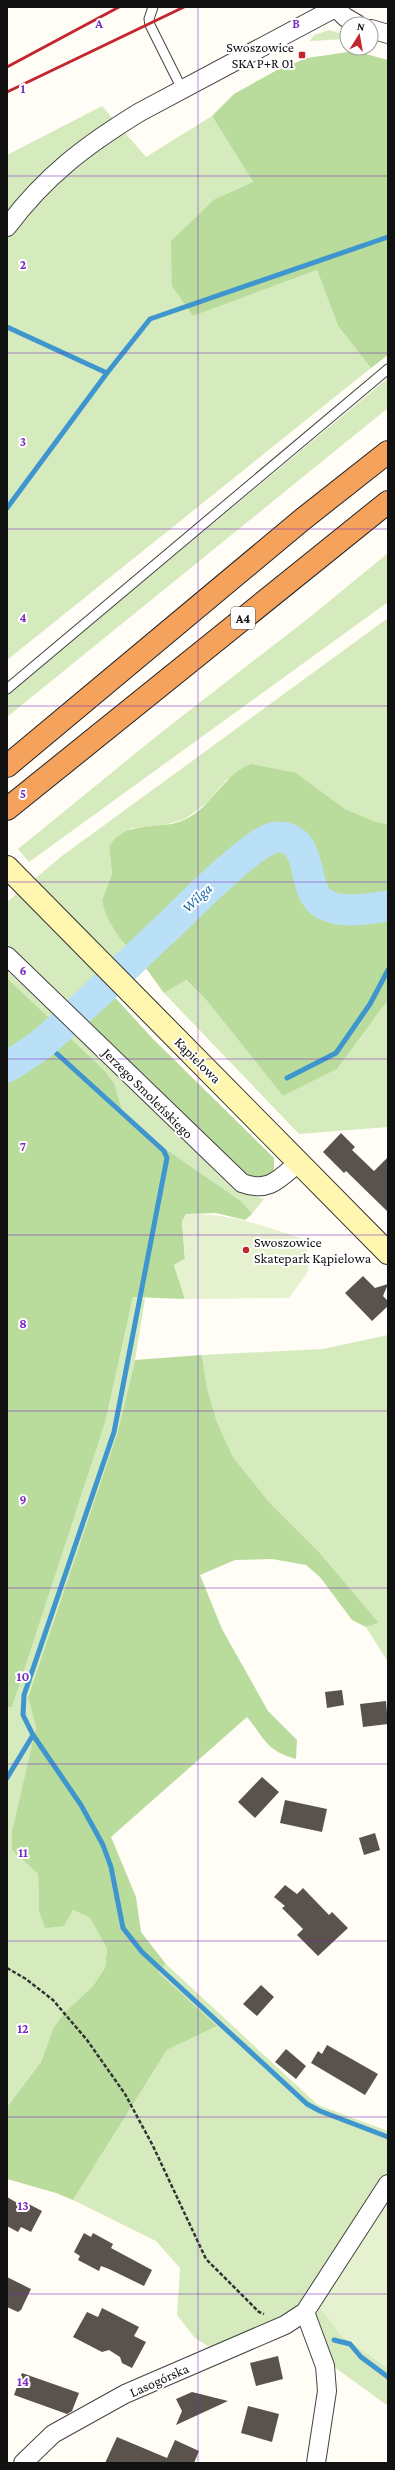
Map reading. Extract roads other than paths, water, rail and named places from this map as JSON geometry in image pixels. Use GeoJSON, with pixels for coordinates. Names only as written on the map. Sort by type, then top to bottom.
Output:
{"type":"FeatureCollection","features":[{"type":"Feature","properties":{"kind":"highway"},"geometry":{"type":"LineString","coordinates":[[7,766],[303,519],[388,452]]}},
{"type":"Feature","properties":{"kind":"highway","name":"A4"},"geometry":{"type":"LineString","coordinates":[[7,809],[388,502]]}},
{"type":"Feature","properties":{"kind":"street"},"geometry":{"type":"LineString","coordinates":[[7,227],[26,202],[51,175],[127,119],[337,7],[344,16]]}},
{"type":"Feature","properties":{"kind":"street","name":"Kąpielowa"},"geometry":{"type":"LineString","coordinates":[[7,867],[388,1253]]}},
{"type":"Feature","properties":{"kind":"street","name":"Jerzego Smoleńskiego"},"geometry":{"type":"LineString","coordinates":[[7,956],[242,1184],[253,1187],[265,1187],[274,1183],[299,1162]]}},
{"type":"Feature","properties":{"kind":"street"},"geometry":{"type":"LineString","coordinates":[[316,2463],[324,2423],[326,2378],[325,2366],[305,2312],[388,2184]]}},
{"type":"Feature","properties":{"kind":"street","name":"Lasogórska"},"geometry":{"type":"LineString","coordinates":[[22,2463],[53,2434],[125,2394],[285,2325],[305,2312]]}},
{"type":"Feature","properties":{"kind":"lane"},"geometry":{"type":"LineString","coordinates":[[153,7],[149,19],[150,24],[182,89]]}},
{"type":"Feature","properties":{"kind":"lane"},"geometry":{"type":"LineString","coordinates":[[7,689],[388,369]]}},
{"type":"Feature","properties":{"kind":"waterway"},"geometry":{"type":"LineString","coordinates":[[7,508],[107,373],[150,319],[388,237]]}},
{"type":"Feature","properties":{"kind":"waterway"},"geometry":{"type":"LineString","coordinates":[[7,327],[107,373]]}},
{"type":"Feature","properties":{"kind":"waterway","name":"Wilga"},"geometry":{"type":"LineString","coordinates":[[7,1067],[45,1041],[94,997],[224,873],[254,848],[267,840],[276,837],[288,839],[296,844],[305,860],[313,891],[318,899],[325,904],[333,908],[352,910],[388,906]]}},
{"type":"Feature","properties":{"kind":"waterway"},"geometry":{"type":"LineString","coordinates":[[287,1078],[336,1053],[370,1004],[388,970]]}},
{"type":"Feature","properties":{"kind":"waterway"},"geometry":{"type":"LineString","coordinates":[[44,1042],[164,1151],[167,1158],[114,1432],[24,1695],[23,1715],[33,1735],[81,1805],[103,1845],[111,1867],[123,1928],[142,1952],[307,2104],[320,2111],[388,2137]]}},
{"type":"Feature","properties":{"kind":"waterway"},"geometry":{"type":"LineString","coordinates":[[7,1778],[33,1735]]}},
{"type":"Feature","properties":{"kind":"waterway"},"geometry":{"type":"LineString","coordinates":[[334,2340],[350,2344],[361,2357],[388,2377]]}},
{"type":"Feature","properties":{"kind":"railway"},"geometry":{"type":"LineString","coordinates":[[7,67],[119,7]]}},
{"type":"Feature","properties":{"kind":"railway"},"geometry":{"type":"LineString","coordinates":[[7,92],[184,7]]}},
{"type":"Feature","properties":{"kind":"place","name":"Swoszowice SKA P+R 01"},"geometry":{"type":"Point","coordinates":[302,55]}},
{"type":"Feature","properties":{"kind":"place","name":"Swoszowice Skatepark Kąpielowa"},"geometry":{"type":"Point","coordinates":[246,1250]}}]}
